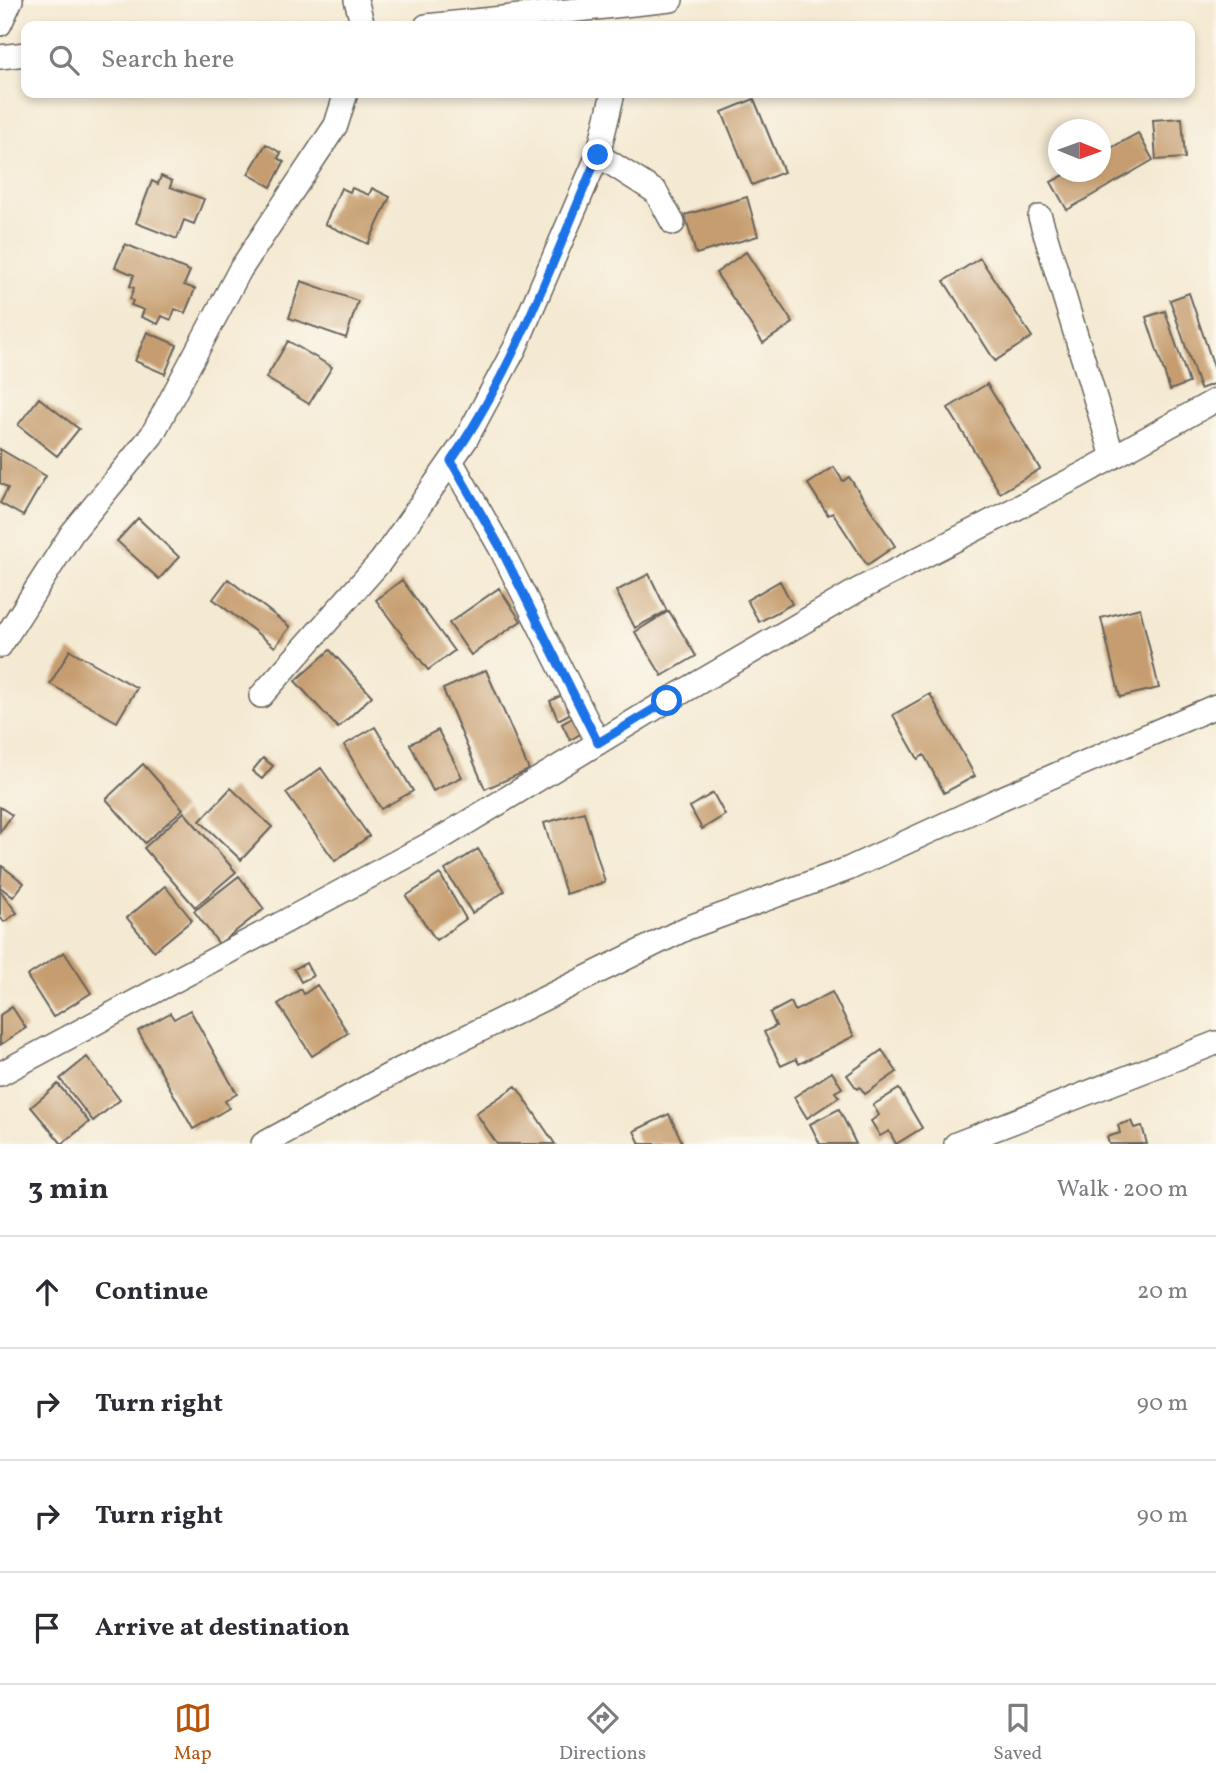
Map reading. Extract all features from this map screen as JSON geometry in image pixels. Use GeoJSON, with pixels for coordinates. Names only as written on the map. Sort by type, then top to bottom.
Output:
{"type":"FeatureCollection","features":[{"type":"Feature","properties":{"kind":"street"},"geometry":{"type":"LineString","coordinates":[[0,23],[11,0]]}},
{"type":"Feature","properties":{"kind":"street"},"geometry":{"type":"LineString","coordinates":[[356,0],[362,21]]}},
{"type":"Feature","properties":{"kind":"street"},"geometry":{"type":"LineString","coordinates":[[525,21],[624,16],[671,0]]}},
{"type":"Feature","properties":{"kind":"street"},"geometry":{"type":"LineString","coordinates":[[0,57],[21,55]]}},
{"type":"Feature","properties":{"kind":"street"},"geometry":{"type":"LineString","coordinates":[[0,646],[72,533],[152,435],[240,270],[336,125],[344,98]]}},
{"type":"Feature","properties":{"kind":"street"},"geometry":{"type":"LineString","coordinates":[[261,696],[381,561],[465,441],[515,348],[598,155],[612,98]]}},
{"type":"Feature","properties":{"kind":"street"},"geometry":{"type":"LineString","coordinates":[[598,155],[656,192],[673,223]]}},
{"type":"Feature","properties":{"kind":"street"},"geometry":{"type":"LineString","coordinates":[[1040,217],[1113,457]]}},
{"type":"Feature","properties":{"kind":"street"},"geometry":{"type":"LineString","coordinates":[[0,1074],[443,837],[858,590],[1216,400]]}},
{"type":"Feature","properties":{"kind":"street"},"geometry":{"type":"LineString","coordinates":[[451,461],[500,547],[598,743]]}},
{"type":"Feature","properties":{"kind":"street"},"geometry":{"type":"LineString","coordinates":[[262,1144],[396,1072],[687,928],[848,869],[1002,798],[1216,706]]}},
{"type":"Feature","properties":{"kind":"street"},"geometry":{"type":"LineString","coordinates":[[956,1144],[1216,1043]]}},
{"type":"Feature","properties":{"kind":"building"},"geometry":{"type":"Polygon","coordinates":[[[754,99],[784,172],[752,185],[722,112],[754,99]]]}},
{"type":"Feature","properties":{"kind":"building"},"geometry":{"type":"Polygon","coordinates":[[[1182,118],[1185,158],[1156,160],[1153,120],[1182,118]]]}},
{"type":"Feature","properties":{"kind":"building"},"geometry":{"type":"Polygon","coordinates":[[[1138,133],[1153,160],[1067,210],[1051,182],[1111,182],[1111,148],[1138,133]]]}},
{"type":"Feature","properties":{"kind":"building"},"geometry":{"type":"Polygon","coordinates":[[[266,144],[281,153],[278,158],[284,162],[271,187],[248,174],[266,144]]]}},
{"type":"Feature","properties":{"kind":"building"},"geometry":{"type":"Polygon","coordinates":[[[161,176],[172,181],[170,187],[204,199],[194,224],[184,220],[177,239],[136,223],[152,181],[158,184],[161,176]]]}},
{"type":"Feature","properties":{"kind":"building"},"geometry":{"type":"Polygon","coordinates":[[[341,188],[350,192],[352,188],[369,195],[372,188],[390,197],[368,244],[325,224],[341,188]]]}},
{"type":"Feature","properties":{"kind":"building"},"geometry":{"type":"Polygon","coordinates":[[[747,197],[758,236],[696,254],[685,215],[747,197]]]}},
{"type":"Feature","properties":{"kind":"building"},"geometry":{"type":"Polygon","coordinates":[[[125,244],[190,271],[184,285],[195,289],[185,313],[175,309],[171,320],[162,316],[158,324],[141,317],[144,310],[131,305],[133,301],[130,299],[134,288],[130,286],[134,275],[115,267],[125,244]]]}},
{"type":"Feature","properties":{"kind":"building"},"geometry":{"type":"Polygon","coordinates":[[[746,252],[793,323],[763,343],[716,273],[746,252]]]}},
{"type":"Feature","properties":{"kind":"building"},"geometry":{"type":"Polygon","coordinates":[[[980,258],[1032,337],[995,361],[944,281],[980,258]]]}},
{"type":"Feature","properties":{"kind":"building"},"geometry":{"type":"Polygon","coordinates":[[[301,281],[358,301],[346,338],[289,318],[301,281]]]}},
{"type":"Feature","properties":{"kind":"building"},"geometry":{"type":"Polygon","coordinates":[[[1189,293],[1216,373],[1216,383],[1200,389],[1170,300],[1189,293]]]}},
{"type":"Feature","properties":{"kind":"building"},"geometry":{"type":"Polygon","coordinates":[[[1165,311],[1189,383],[1170,390],[1146,317],[1165,311]]]}},
{"type":"Feature","properties":{"kind":"building"},"geometry":{"type":"Polygon","coordinates":[[[147,332],[177,345],[165,374],[135,361],[147,332]]]}},
{"type":"Feature","properties":{"kind":"building"},"geometry":{"type":"Polygon","coordinates":[[[288,341],[332,367],[309,404],[266,378],[288,341]]]}},
{"type":"Feature","properties":{"kind":"building"},"geometry":{"type":"Polygon","coordinates":[[[987,384],[1040,469],[1000,493],[948,408],[987,384]]]}},
{"type":"Feature","properties":{"kind":"building"},"geometry":{"type":"Polygon","coordinates":[[[39,398],[79,429],[57,456],[18,425],[39,398]]]}},
{"type":"Feature","properties":{"kind":"building"},"geometry":{"type":"Polygon","coordinates":[[[0,449],[46,476],[23,516],[0,503],[8,488],[0,483],[0,449]]]}},
{"type":"Feature","properties":{"kind":"building"},"geometry":{"type":"Polygon","coordinates":[[[834,467],[843,481],[849,477],[895,546],[867,565],[833,513],[828,515],[808,484],[834,467]]]}},
{"type":"Feature","properties":{"kind":"building"},"geometry":{"type":"Polygon","coordinates":[[[138,518],[179,557],[159,579],[117,541],[138,518]]]}},
{"type":"Feature","properties":{"kind":"building"},"geometry":{"type":"Polygon","coordinates":[[[649,574],[667,611],[635,628],[616,591],[649,574]]]}},
{"type":"Feature","properties":{"kind":"building"},"geometry":{"type":"Polygon","coordinates":[[[228,579],[290,627],[275,647],[213,599],[228,579]]]}},
{"type":"Feature","properties":{"kind":"building"},"geometry":{"type":"Polygon","coordinates":[[[402,580],[454,651],[428,670],[376,600],[402,580]]]}},
{"type":"Feature","properties":{"kind":"building"},"geometry":{"type":"Polygon","coordinates":[[[780,581],[792,604],[759,622],[747,600],[780,581]]]}},
{"type":"Feature","properties":{"kind":"building"},"geometry":{"type":"Polygon","coordinates":[[[499,588],[521,621],[471,655],[449,623],[499,588]]]}},
{"type":"Feature","properties":{"kind":"building"},"geometry":{"type":"Polygon","coordinates":[[[1140,608],[1159,688],[1120,697],[1101,618],[1140,608]]]}},
{"type":"Feature","properties":{"kind":"building"},"geometry":{"type":"Polygon","coordinates":[[[669,611],[696,656],[662,676],[635,632],[669,611]]]}},
{"type":"Feature","properties":{"kind":"building"},"geometry":{"type":"Polygon","coordinates":[[[70,650],[137,688],[117,722],[50,684],[70,650]]]}},
{"type":"Feature","properties":{"kind":"building"},"geometry":{"type":"Polygon","coordinates":[[[330,650],[372,696],[338,728],[295,681],[330,650]]]}},
{"type":"Feature","properties":{"kind":"building"},"geometry":{"type":"Polygon","coordinates":[[[486,670],[529,770],[485,789],[443,689],[486,670]]]}},
{"type":"Feature","properties":{"kind":"building"},"geometry":{"type":"Polygon","coordinates":[[[930,694],[975,776],[944,793],[924,755],[918,759],[893,715],[930,694]]]}},
{"type":"Feature","properties":{"kind":"building"},"geometry":{"type":"Polygon","coordinates":[[[562,695],[571,713],[558,720],[550,701],[562,695]]]}},
{"type":"Feature","properties":{"kind":"building"},"geometry":{"type":"Polygon","coordinates":[[[574,717],[582,733],[570,740],[562,724],[574,717]]]}},
{"type":"Feature","properties":{"kind":"building"},"geometry":{"type":"Polygon","coordinates":[[[375,727],[413,791],[381,809],[344,745],[375,727]]]}},
{"type":"Feature","properties":{"kind":"building"},"geometry":{"type":"Polygon","coordinates":[[[438,730],[462,777],[433,791],[410,744],[438,730]]]}},
{"type":"Feature","properties":{"kind":"building"},"geometry":{"type":"Polygon","coordinates":[[[263,758],[273,766],[262,779],[252,771],[263,758]]]}},
{"type":"Feature","properties":{"kind":"building"},"geometry":{"type":"Polygon","coordinates":[[[143,764],[183,809],[145,843],[106,799],[143,764]]]}},
{"type":"Feature","properties":{"kind":"building"},"geometry":{"type":"Polygon","coordinates":[[[321,768],[369,836],[335,861],[286,793],[321,768]]]}},
{"type":"Feature","properties":{"kind":"building"},"geometry":{"type":"Polygon","coordinates":[[[231,788],[272,827],[241,860],[200,821],[231,788]]]}},
{"type":"Feature","properties":{"kind":"building"},"geometry":{"type":"Polygon","coordinates":[[[713,793],[725,815],[702,829],[690,807],[713,793]]]}},
{"type":"Feature","properties":{"kind":"building"},"geometry":{"type":"Polygon","coordinates":[[[0,807],[12,815],[0,832],[0,807]]]}},
{"type":"Feature","properties":{"kind":"building"},"geometry":{"type":"Polygon","coordinates":[[[184,812],[236,872],[195,907],[144,848],[184,812]]]}},
{"type":"Feature","properties":{"kind":"building"},"geometry":{"type":"Polygon","coordinates":[[[584,812],[605,882],[566,894],[544,823],[584,812]]]}},
{"type":"Feature","properties":{"kind":"building"},"geometry":{"type":"Polygon","coordinates":[[[478,849],[505,891],[472,913],[445,870],[478,849]]]}},
{"type":"Feature","properties":{"kind":"building"},"geometry":{"type":"Polygon","coordinates":[[[2,866],[24,883],[13,897],[0,887],[2,866]]]}},
{"type":"Feature","properties":{"kind":"building"},"geometry":{"type":"Polygon","coordinates":[[[440,874],[466,919],[436,940],[406,896],[440,874]]]}},
{"type":"Feature","properties":{"kind":"building"},"geometry":{"type":"Polygon","coordinates":[[[239,876],[264,909],[219,944],[194,911],[239,876]]]}},
{"type":"Feature","properties":{"kind":"building"},"geometry":{"type":"Polygon","coordinates":[[[165,886],[192,920],[154,951],[127,918],[165,886]]]}},
{"type":"Feature","properties":{"kind":"building"},"geometry":{"type":"Polygon","coordinates":[[[0,890],[17,913],[4,922],[0,917],[0,890]]]}},
{"type":"Feature","properties":{"kind":"building"},"geometry":{"type":"Polygon","coordinates":[[[64,952],[91,993],[53,1017],[27,976],[64,952]]]}},
{"type":"Feature","properties":{"kind":"building"},"geometry":{"type":"Polygon","coordinates":[[[306,963],[313,976],[301,982],[294,969],[306,963]]]}},
{"type":"Feature","properties":{"kind":"building"},"geometry":{"type":"Polygon","coordinates":[[[317,985],[348,1033],[312,1056],[278,1004],[301,989],[304,994],[317,985]]]}},
{"type":"Feature","properties":{"kind":"building"},"geometry":{"type":"Polygon","coordinates":[[[832,992],[854,1036],[799,1064],[796,1059],[781,1066],[764,1032],[776,1026],[770,1013],[791,1002],[795,1011],[832,992]]]}},
{"type":"Feature","properties":{"kind":"building"},"geometry":{"type":"Polygon","coordinates":[[[12,1007],[26,1028],[0,1045],[0,1015],[12,1007]]]}},
{"type":"Feature","properties":{"kind":"building"},"geometry":{"type":"Polygon","coordinates":[[[190,1010],[237,1094],[225,1101],[229,1108],[193,1129],[138,1031],[170,1013],[174,1019],[190,1010]]]}},
{"type":"Feature","properties":{"kind":"building"},"geometry":{"type":"Polygon","coordinates":[[[882,1050],[897,1072],[865,1094],[860,1087],[857,1089],[847,1075],[882,1050]]]}},
{"type":"Feature","properties":{"kind":"building"},"geometry":{"type":"Polygon","coordinates":[[[87,1057],[120,1100],[93,1121],[60,1079],[87,1057]]]}},
{"type":"Feature","properties":{"kind":"building"},"geometry":{"type":"Polygon","coordinates":[[[832,1072],[842,1088],[835,1092],[839,1097],[807,1118],[794,1097],[832,1072]]]}},
{"type":"Feature","properties":{"kind":"building"},"geometry":{"type":"Polygon","coordinates":[[[58,1084],[89,1122],[62,1144],[31,1107],[58,1084]]]}},
{"type":"Feature","properties":{"kind":"building"},"geometry":{"type":"Polygon","coordinates":[[[516,1086],[555,1144],[497,1144],[476,1113],[516,1086]]]}},
{"type":"Feature","properties":{"kind":"building"},"geometry":{"type":"Polygon","coordinates":[[[899,1089],[922,1128],[896,1144],[889,1131],[880,1136],[871,1121],[879,1115],[873,1105],[899,1089]]]}},
{"type":"Feature","properties":{"kind":"building"},"geometry":{"type":"Polygon","coordinates":[[[839,1109],[856,1144],[820,1144],[810,1124],[839,1109]]]}},
{"type":"Feature","properties":{"kind":"building"},"geometry":{"type":"Polygon","coordinates":[[[669,1114],[683,1144],[640,1144],[634,1131],[669,1114]]]}},
{"type":"Feature","properties":{"kind":"building"},"geometry":{"type":"Polygon","coordinates":[[[1131,1121],[1134,1128],[1142,1126],[1147,1144],[1109,1144],[1107,1137],[1120,1133],[1118,1125],[1131,1121]]]}},
{"type":"Feature","properties":{"kind":"route"},"geometry":{"type":"LineString","coordinates":[[598,155],[515,348],[465,441],[451,461],[500,547],[598,743],[667,701]]}}]}
